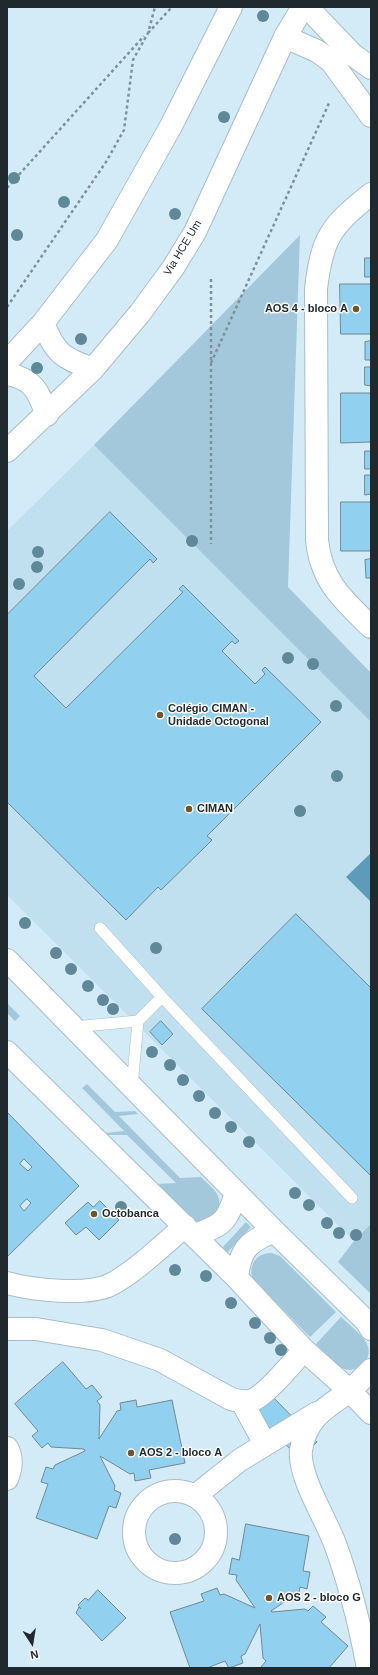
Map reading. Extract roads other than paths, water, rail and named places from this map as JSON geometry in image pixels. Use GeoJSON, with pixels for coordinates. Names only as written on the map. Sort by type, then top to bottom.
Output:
{"type":"FeatureCollection","features":[{"type":"Feature","properties":{"kind":"street"},"geometry":{"type":"LineString","coordinates":[[7,362],[43,323],[107,240],[171,126],[231,7]]}},
{"type":"Feature","properties":{"kind":"street","name":"Via HCE Um"},"geometry":{"type":"LineString","coordinates":[[7,451],[47,415],[93,369],[140,313],[173,268],[196,232],[285,37],[302,7]]}},
{"type":"Feature","properties":{"kind":"street"},"geometry":{"type":"LineString","coordinates":[[307,7],[353,55],[371,68]]}},
{"type":"Feature","properties":{"kind":"street"},"geometry":{"type":"LineString","coordinates":[[285,37],[317,51],[331,61],[342,74],[371,116]]}},
{"type":"Feature","properties":{"kind":"street"},"geometry":{"type":"LineString","coordinates":[[371,194],[345,215],[327,239],[319,261],[316,289],[318,557],[326,576],[340,597],[371,627]]}},
{"type":"Feature","properties":{"kind":"street"},"geometry":{"type":"LineString","coordinates":[[43,323],[50,342],[60,353],[73,362],[93,369]]}},
{"type":"Feature","properties":{"kind":"street"},"geometry":{"type":"LineString","coordinates":[[7,374],[18,376],[31,383],[38,393],[47,415]]}},
{"type":"Feature","properties":{"kind":"street"},"geometry":{"type":"LineString","coordinates":[[7,960],[71,1027],[236,1193],[366,1321],[371,1329]]}},
{"type":"Feature","properties":{"kind":"street"},"geometry":{"type":"LineString","coordinates":[[7,1052],[237,1278],[304,1350],[350,1391],[371,1413]]}},
{"type":"Feature","properties":{"kind":"street"},"geometry":{"type":"LineString","coordinates":[[7,1283],[64,1290],[87,1290],[110,1285],[190,1231],[212,1229],[223,1221],[230,1211],[236,1193]]}},
{"type":"Feature","properties":{"kind":"street"},"geometry":{"type":"LineString","coordinates":[[237,1278],[239,1260],[248,1246],[258,1238],[274,1231]]}},
{"type":"Feature","properties":{"kind":"street"},"geometry":{"type":"LineString","coordinates":[[7,1329],[36,1329],[102,1340],[160,1360],[231,1399],[242,1402],[252,1400],[261,1395],[304,1350]]}},
{"type":"Feature","properties":{"kind":"street"},"geometry":{"type":"LineString","coordinates":[[195,1496],[240,1460],[350,1391],[371,1370]]}},
{"type":"Feature","properties":{"kind":"street"},"geometry":{"type":"LineString","coordinates":[[242,1402],[265,1444]]}},
{"type":"Feature","properties":{"kind":"street"},"geometry":{"type":"LineString","coordinates":[[318,1412],[307,1430],[301,1451],[308,1485],[335,1544],[360,1625],[368,1668]]}},
{"type":"Feature","properties":{"kind":"street"},"geometry":{"type":"LineString","coordinates":[[7,1448],[11,1462],[10,1472],[7,1479]]}},
{"type":"Feature","properties":{"kind":"lane"},"geometry":{"type":"LineString","coordinates":[[100,928],[162,997],[352,1198]]}},
{"type":"Feature","properties":{"kind":"lane"},"geometry":{"type":"LineString","coordinates":[[132,1087],[138,1021],[162,997]]}},
{"type":"Feature","properties":{"kind":"lane"},"geometry":{"type":"LineString","coordinates":[[71,1027],[138,1021]]}},
{"type":"Feature","properties":{"kind":"place","name":"AOS 4 - bloco A"},"geometry":{"type":"Point","coordinates":[356,309]}},
{"type":"Feature","properties":{"kind":"place","name":"Colégio CIMAN - Unidade Octogonal"},"geometry":{"type":"Point","coordinates":[160,715]}},
{"type":"Feature","properties":{"kind":"place","name":"CIMAN"},"geometry":{"type":"Point","coordinates":[189,809]}},
{"type":"Feature","properties":{"kind":"place","name":"Octobanca"},"geometry":{"type":"Point","coordinates":[94,1214]}},
{"type":"Feature","properties":{"kind":"place","name":"AOS 2 - bloco A"},"geometry":{"type":"Point","coordinates":[131,1453]}},
{"type":"Feature","properties":{"kind":"place","name":"AOS 2 - bloco G"},"geometry":{"type":"Point","coordinates":[269,1598]}}]}
